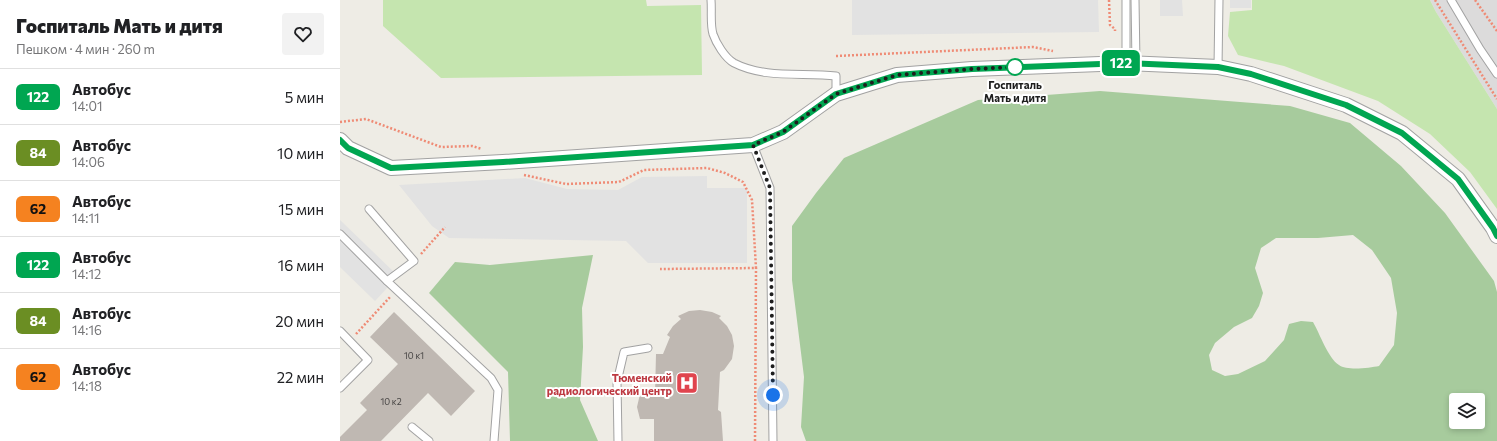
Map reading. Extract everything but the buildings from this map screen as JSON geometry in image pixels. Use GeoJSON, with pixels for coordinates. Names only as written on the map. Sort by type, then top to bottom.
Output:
{"type":"FeatureCollection","features":[{"type":"Feature","properties":{"kind":"street"},"geometry":{"type":"LineString","coordinates":[[340,140],[348,148],[391,168],[753,145],[783,132],[836,94],[897,75],[972,69],[1131,63],[1218,67],[1251,74],[1346,105],[1402,133],[1458,179],[1493,228],[1497,236]]}},
{"type":"Feature","properties":{"kind":"lane"},"geometry":{"type":"LineString","coordinates":[[711,0],[713,33],[719,47],[733,63],[763,73],[817,74],[836,76],[836,94]]}},
{"type":"Feature","properties":{"kind":"lane"},"geometry":{"type":"LineString","coordinates":[[1126,0],[1131,63]]}},
{"type":"Feature","properties":{"kind":"lane"},"geometry":{"type":"LineString","coordinates":[[1131,63],[1135,0]]}},
{"type":"Feature","properties":{"kind":"lane"},"geometry":{"type":"LineString","coordinates":[[1218,0],[1218,67]]}},
{"type":"Feature","properties":{"kind":"lane"},"geometry":{"type":"LineString","coordinates":[[1451,0],[1480,49],[1497,74]]}},
{"type":"Feature","properties":{"kind":"lane"},"geometry":{"type":"LineString","coordinates":[[753,145],[770,188],[773,441]]}},
{"type":"Feature","properties":{"kind":"lane"},"geometry":{"type":"LineString","coordinates":[[369,209],[414,261],[387,281]]}},
{"type":"Feature","properties":{"kind":"lane"},"geometry":{"type":"LineString","coordinates":[[340,234],[387,281],[492,378],[498,390],[494,441]]}},
{"type":"Feature","properties":{"kind":"lane"},"geometry":{"type":"LineString","coordinates":[[340,331],[368,360],[340,388]]}},
{"type":"Feature","properties":{"kind":"lane"},"geometry":{"type":"LineString","coordinates":[[618,441],[617,382],[624,352],[648,348]]}},
{"type":"Feature","properties":{"kind":"lane"},"geometry":{"type":"LineString","coordinates":[[412,427],[429,441]]}},
{"type":"Feature","properties":{"kind":"path"},"geometry":{"type":"LineString","coordinates":[[1109,0],[1110,25],[1115,29],[1115,34]]}},
{"type":"Feature","properties":{"kind":"path"},"geometry":{"type":"LineString","coordinates":[[1435,0],[1497,99]]}},
{"type":"Feature","properties":{"kind":"path"},"geometry":{"type":"LineString","coordinates":[[1475,0],[1497,31]]}},
{"type":"Feature","properties":{"kind":"path"},"geometry":{"type":"LineString","coordinates":[[836,56],[1033,47],[1055,51]]}},
{"type":"Feature","properties":{"kind":"path"},"geometry":{"type":"LineString","coordinates":[[340,122],[366,119],[442,147],[472,146],[487,150]]}},
{"type":"Feature","properties":{"kind":"path"},"geometry":{"type":"LineString","coordinates":[[522,175],[566,184],[619,182],[644,170],[707,168],[725,173],[743,182],[752,200],[756,268],[755,441]]}},
{"type":"Feature","properties":{"kind":"path"},"geometry":{"type":"LineString","coordinates":[[414,261],[445,228]]}},
{"type":"Feature","properties":{"kind":"path"},"geometry":{"type":"LineString","coordinates":[[660,269],[756,268]]}},
{"type":"Feature","properties":{"kind":"path"},"geometry":{"type":"LineString","coordinates":[[350,341],[382,305]]}},
{"type":"Feature","properties":{"kind":"shaded area"},"geometry":{"type":"Polygon","coordinates":[[[852,0],[1098,0],[1099,32],[852,35],[852,0]]]}},
{"type":"Feature","properties":{"kind":"shaded area"},"geometry":{"type":"Polygon","coordinates":[[[1160,0],[1182,0],[1183,16],[1160,16],[1160,0]]]}},
{"type":"Feature","properties":{"kind":"shaded area"},"geometry":{"type":"Polygon","coordinates":[[[1230,0],[1251,0],[1251,8],[1230,8],[1230,0]]]}},
{"type":"Feature","properties":{"kind":"shaded area"},"geometry":{"type":"Polygon","coordinates":[[[1430,0],[1497,0],[1497,109],[1436,12],[1430,0]]]}},
{"type":"Feature","properties":{"kind":"shaded area"},"geometry":{"type":"Polygon","coordinates":[[[707,176],[707,188],[747,188],[747,263],[648,263],[626,241],[449,238],[432,226],[399,185],[525,178],[567,189],[618,190],[642,177],[707,176]]]}},
{"type":"Feature","properties":{"kind":"shaded area"},"geometry":{"type":"Polygon","coordinates":[[[340,220],[398,276],[375,301],[340,267],[340,220]]]}},
{"type":"Feature","properties":{"kind":"green space"},"geometry":{"type":"Polygon","coordinates":[[[383,0],[646,0],[647,6],[701,5],[702,75],[441,78],[383,26],[383,0]]]}},
{"type":"Feature","properties":{"kind":"green space"},"geometry":{"type":"Polygon","coordinates":[[[1252,0],[1430,0],[1497,109],[1497,209],[1470,172],[1430,134],[1378,101],[1284,66],[1238,55],[1228,36],[1230,12],[1252,10],[1252,0]]]}},
{"type":"Feature","properties":{"kind":"green space"},"geometry":{"type":"Polygon","coordinates":[[[1100,91],[1290,106],[1350,123],[1401,166],[1445,213],[1494,281],[1497,292],[1497,441],[806,441],[801,427],[804,377],[792,280],[792,226],[844,158],[978,100],[1100,91]],[[1353,235],[1318,238],[1276,238],[1261,248],[1255,268],[1263,293],[1259,306],[1252,318],[1234,327],[1215,343],[1209,355],[1212,370],[1225,376],[1238,374],[1265,361],[1284,340],[1289,324],[1301,321],[1313,322],[1331,357],[1339,365],[1347,368],[1379,366],[1394,345],[1397,313],[1391,278],[1372,250],[1353,235]]]}},
{"type":"Feature","properties":{"kind":"green space"},"geometry":{"type":"Polygon","coordinates":[[[593,255],[582,308],[583,347],[580,400],[598,441],[510,441],[508,372],[429,293],[455,262],[490,265],[593,255]]]}},
{"type":"Feature","properties":{"kind":"bus line","name":"122"},"geometry":{"type":"LineString","coordinates":[[340,140],[348,148],[391,168],[753,145],[783,132],[836,94],[897,75],[972,69],[1126,63],[1218,67],[1251,74],[1346,105],[1402,133],[1458,179],[1493,228],[1497,236]]}},
{"type":"Feature","properties":{"kind":"place","name":"Госпиталь Мать и дитя"},"geometry":{"type":"Point","coordinates":[1015,67]}},
{"type":"Feature","properties":{"kind":"place","name":"Тюменский радиологический центр"},"geometry":{"type":"Point","coordinates":[687,383]}},
{"type":"Feature","properties":{"kind":"route"},"geometry":{"type":"LineString","coordinates":[[773,395],[770,188],[753,145],[783,132],[836,94],[897,75],[1018,67],[1015,67]]}}]}
